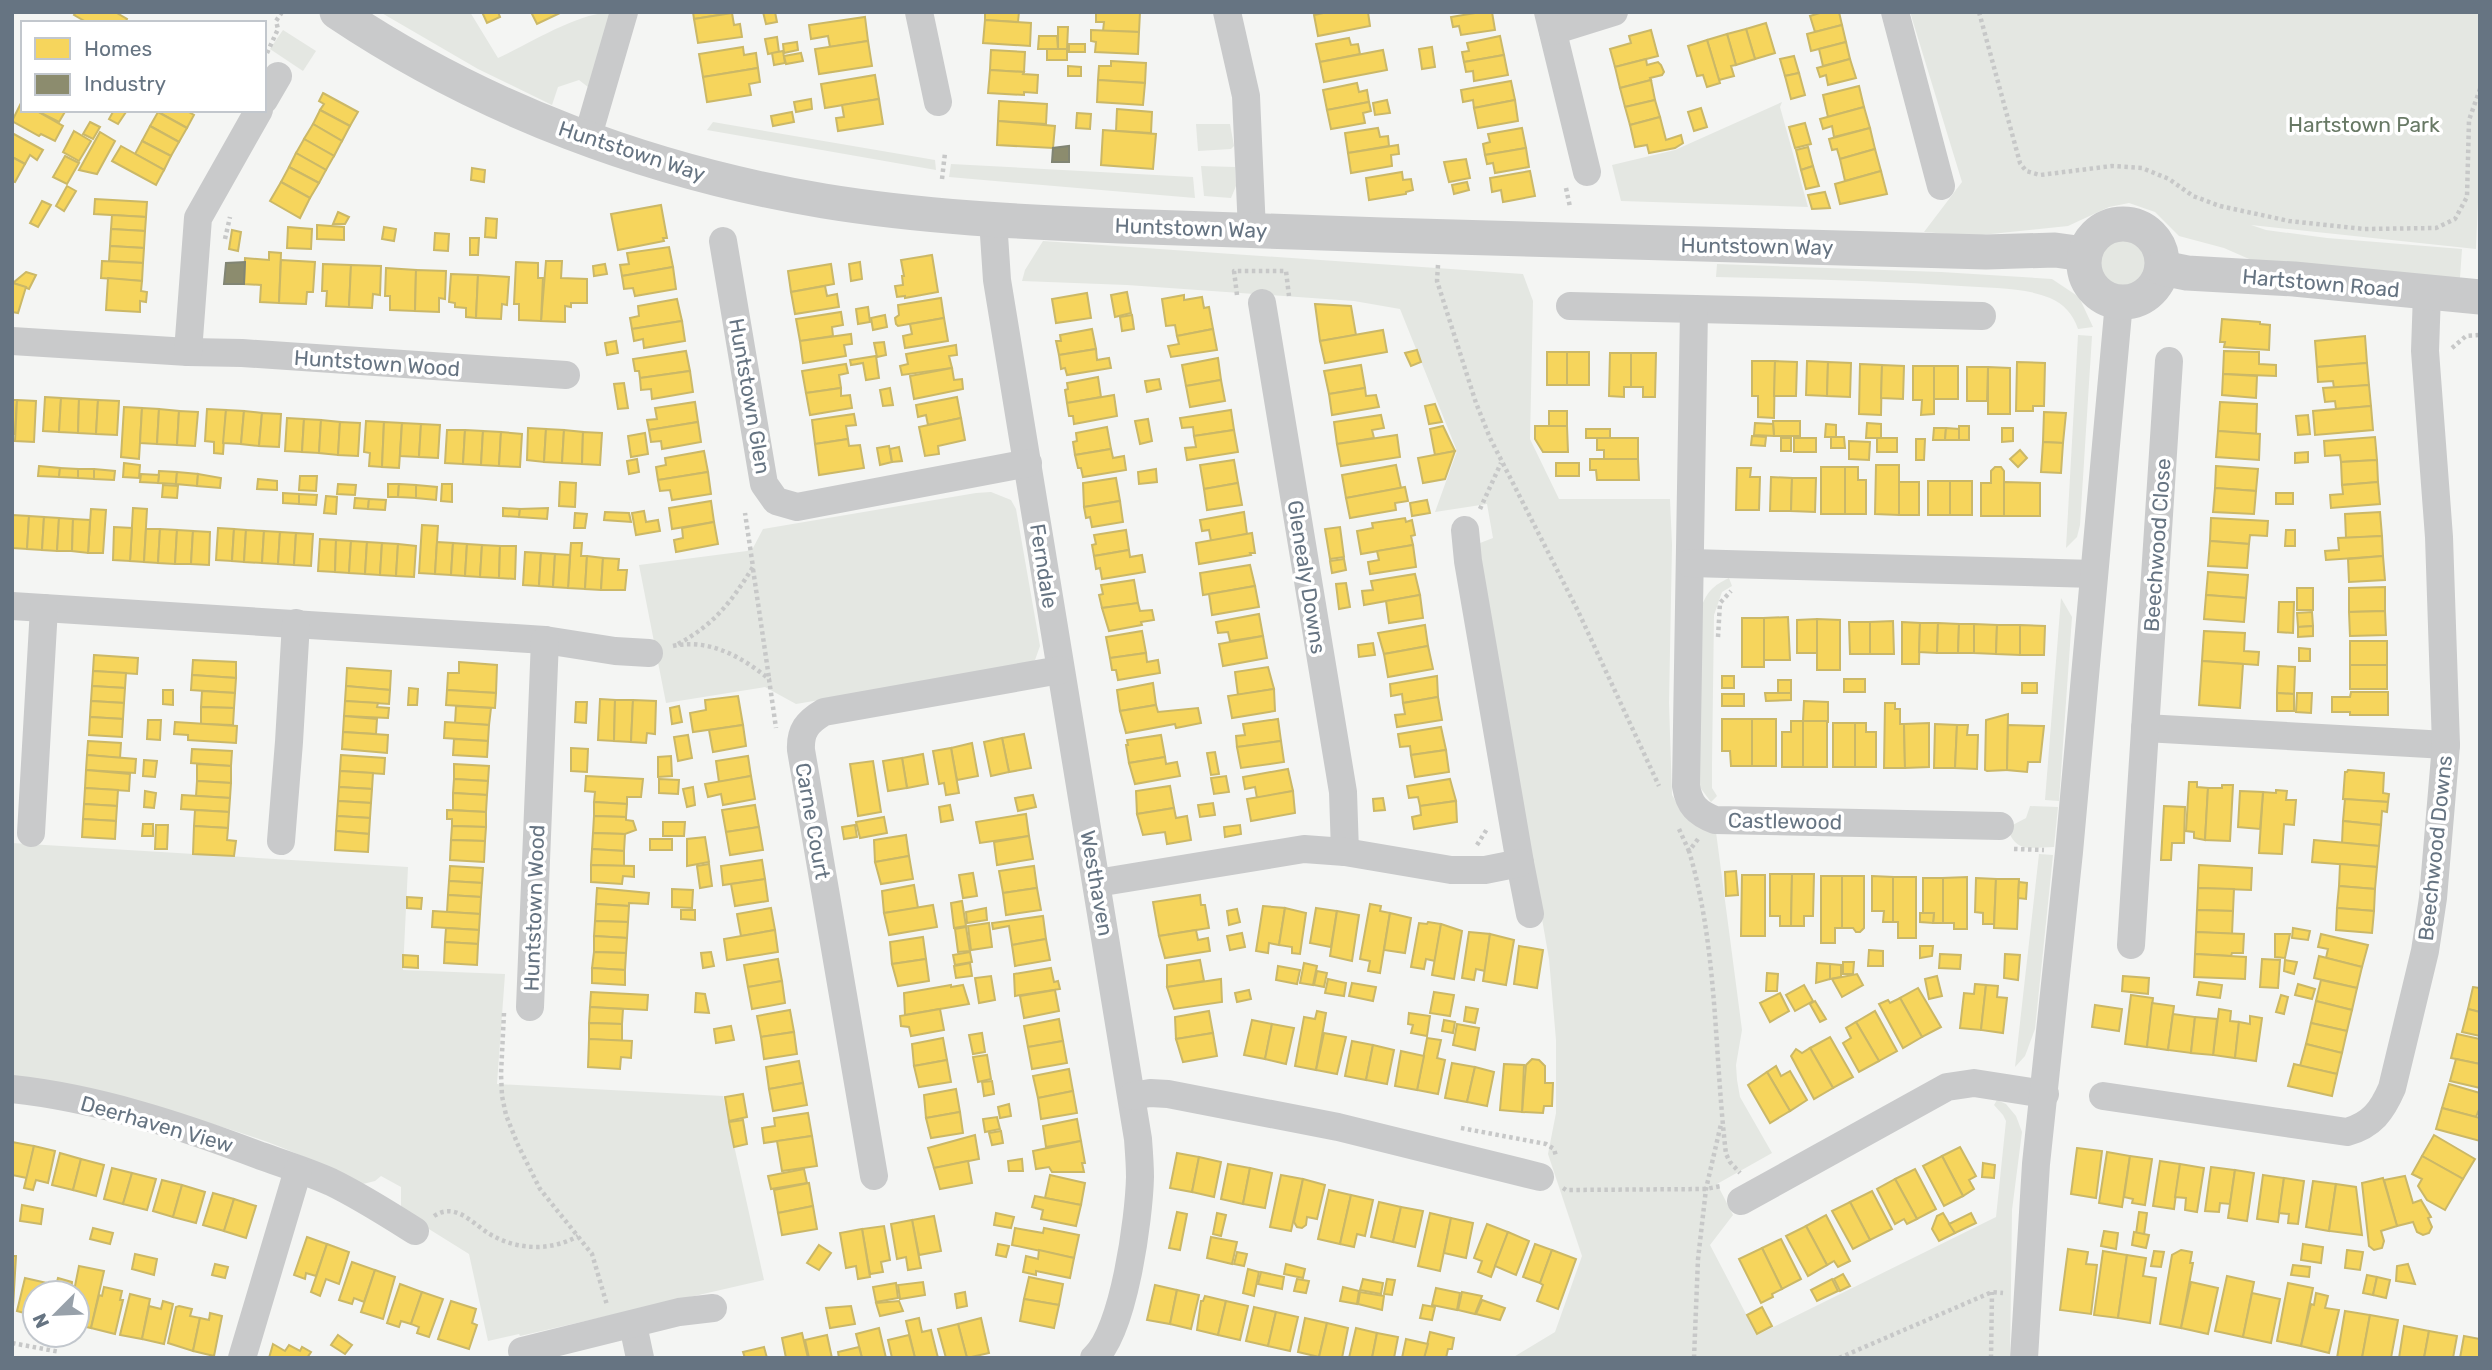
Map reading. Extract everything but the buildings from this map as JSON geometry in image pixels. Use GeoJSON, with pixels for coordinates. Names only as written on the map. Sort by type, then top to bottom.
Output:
{"type":"FeatureCollection","features":[{"type":"Feature","properties":{"kind":"street","name":"Huntstown Way"},"geometry":{"type":"LineString","coordinates":[[337,12],[361,29],[519,114],[660,163],[755,188],[826,201],[993,220],[1252,231],[1960,251],[2054,250],[2084,254]]}},
{"type":"Feature","properties":{"kind":"street"},"geometry":{"type":"LineString","coordinates":[[587,139],[624,12]]}},
{"type":"Feature","properties":{"kind":"street"},"geometry":{"type":"LineString","coordinates":[[919,12],[939,102]]}},
{"type":"Feature","properties":{"kind":"street"},"geometry":{"type":"LineString","coordinates":[[1227,12],[1245,93],[1252,231]]}},
{"type":"Feature","properties":{"kind":"street"},"geometry":{"type":"LineString","coordinates":[[1587,172],[1551,21],[1614,12]]}},
{"type":"Feature","properties":{"kind":"street"},"geometry":{"type":"LineString","coordinates":[[1895,12],[1941,186]]}},
{"type":"Feature","properties":{"kind":"street"},"geometry":{"type":"LineString","coordinates":[[188,352],[198,219],[258,112]]}},
{"type":"Feature","properties":{"kind":"street","name":"Ferndale"},"geometry":{"type":"LineString","coordinates":[[993,220],[998,280],[1060,670]]}},
{"type":"Feature","properties":{"kind":"street"},"geometry":{"type":"LineString","coordinates":[[2118,224],[2130,224],[2151,235],[2158,245],[2162,268],[2152,290],[2142,298],[2119,302],[2106,299],[2095,291],[2087,280],[2084,254],[2096,234],[2118,224]]}},
{"type":"Feature","properties":{"kind":"street","name":"Huntstown Glen"},"geometry":{"type":"LineString","coordinates":[[723,242],[764,482],[776,501],[797,507],[1028,463]]}},
{"type":"Feature","properties":{"kind":"street","name":"Hartstown Road"},"geometry":{"type":"LineString","coordinates":[[2162,268],[2187,273],[2305,280],[2480,297]]}},
{"type":"Feature","properties":{"kind":"street","name":"Beechwood Downs"},"geometry":{"type":"LineString","coordinates":[[2104,1096],[2347,1132],[2369,1124],[2385,1103],[2392,1088],[2425,951],[2446,745],[2441,577],[2425,351],[2427,293]]}},
{"type":"Feature","properties":{"kind":"street","name":"Glenealy Downs"},"geometry":{"type":"LineString","coordinates":[[1250,301],[1343,792],[1346,852]]}},
{"type":"Feature","properties":{"kind":"street"},"geometry":{"type":"LineString","coordinates":[[2024,1358],[2031,1229],[2069,852],[2119,302]]}},
{"type":"Feature","properties":{"kind":"street"},"geometry":{"type":"LineString","coordinates":[[1570,306],[1982,316]]}},
{"type":"Feature","properties":{"kind":"street","name":"Castlewood"},"geometry":{"type":"LineString","coordinates":[[1694,309],[1686,786],[1694,809],[1715,820],[2005,837]]}},
{"type":"Feature","properties":{"kind":"street","name":"Huntstown Wood"},"geometry":{"type":"LineString","coordinates":[[12,341],[242,353],[566,375]]}},
{"type":"Feature","properties":{"kind":"street","name":"Beechwood Close"},"geometry":{"type":"LineString","coordinates":[[2131,945],[2169,361]]}},
{"type":"Feature","properties":{"kind":"street"},"geometry":{"type":"LineString","coordinates":[[1465,530],[1468,561],[1530,914]]}},
{"type":"Feature","properties":{"kind":"street"},"geometry":{"type":"LineString","coordinates":[[1690,563],[2094,574]]}},
{"type":"Feature","properties":{"kind":"street"},"geometry":{"type":"LineString","coordinates":[[12,606],[545,640],[615,652],[649,653]]}},
{"type":"Feature","properties":{"kind":"street"},"geometry":{"type":"LineString","coordinates":[[31,833],[44,608]]}},
{"type":"Feature","properties":{"kind":"street"},"geometry":{"type":"LineString","coordinates":[[281,841],[296,623]]}},
{"type":"Feature","properties":{"kind":"street","name":"Huntstown Wood"},"geometry":{"type":"LineString","coordinates":[[517,1006],[545,640]]}},
{"type":"Feature","properties":{"kind":"street","name":"Westhaven"},"geometry":{"type":"LineString","coordinates":[[1060,670],[1132,1096],[1140,1176],[1129,1261],[1114,1328],[1102,1356]]}},
{"type":"Feature","properties":{"kind":"street","name":"Carne Court"},"geometry":{"type":"LineString","coordinates":[[874,1177],[803,763],[803,730],[813,718],[824,712],[1060,670]]}},
{"type":"Feature","properties":{"kind":"street"},"geometry":{"type":"LineString","coordinates":[[2145,728],[2446,745]]}},
{"type":"Feature","properties":{"kind":"street"},"geometry":{"type":"LineString","coordinates":[[1097,883],[1304,849],[1346,852],[1451,870],[1485,870],[1520,863]]}},
{"type":"Feature","properties":{"kind":"street"},"geometry":{"type":"LineString","coordinates":[[1742,1196],[1947,1087],[1974,1083],[2045,1094]]}},
{"type":"Feature","properties":{"kind":"street","name":"Deerhaven View"},"geometry":{"type":"LineString","coordinates":[[12,1089],[65,1097],[213,1138],[331,1182],[415,1231]]}},
{"type":"Feature","properties":{"kind":"street"},"geometry":{"type":"LineString","coordinates":[[1132,1096],[1168,1094],[1553,1173]]}},
{"type":"Feature","properties":{"kind":"street"},"geometry":{"type":"LineString","coordinates":[[242,1358],[298,1170]]}},
{"type":"Feature","properties":{"kind":"street"},"geometry":{"type":"LineString","coordinates":[[522,1351],[679,1312],[713,1308]]}},
{"type":"Feature","properties":{"kind":"street"},"geometry":{"type":"LineString","coordinates":[[623,1327],[640,1358]]}},
{"type":"Feature","properties":{"kind":"path"},"geometry":{"type":"LineString","coordinates":[[269,79],[278,29],[276,21],[282,12]]}},
{"type":"Feature","properties":{"kind":"path"},"geometry":{"type":"LineString","coordinates":[[1979,12],[2020,163],[2026,171],[2040,175],[2112,166],[2142,168],[2169,179],[2193,196],[2220,206],[2289,221],[2364,229],[2436,228],[2455,219],[2467,197],[2469,120],[2480,89]]}},
{"type":"Feature","properties":{"kind":"path"},"geometry":{"type":"LineString","coordinates":[[942,179],[945,153]]}},
{"type":"Feature","properties":{"kind":"path"},"geometry":{"type":"LineString","coordinates":[[224,242],[232,211]]}},
{"type":"Feature","properties":{"kind":"path"},"geometry":{"type":"LineString","coordinates":[[1250,301],[1234,271],[1286,271],[1290,302]]}},
{"type":"Feature","properties":{"kind":"path"},"geometry":{"type":"LineString","coordinates":[[1437,273],[1437,281],[1476,403],[1501,462],[1578,611],[1662,793]]}},
{"type":"Feature","properties":{"kind":"path"},"geometry":{"type":"LineString","coordinates":[[1465,530],[1484,503],[1501,462]]}},
{"type":"Feature","properties":{"kind":"path"},"geometry":{"type":"LineString","coordinates":[[745,513],[778,739]]}},
{"type":"Feature","properties":{"kind":"path"},"geometry":{"type":"LineString","coordinates":[[649,653],[677,645],[714,620],[726,608],[753,567]]}},
{"type":"Feature","properties":{"kind":"path"},"geometry":{"type":"LineString","coordinates":[[1717,638],[1720,603],[1737,588]]}},
{"type":"Feature","properties":{"kind":"path"},"geometry":{"type":"LineString","coordinates":[[677,645],[722,649],[740,657],[769,679]]}},
{"type":"Feature","properties":{"kind":"path"},"geometry":{"type":"LineString","coordinates":[[1689,850],[1698,840],[1706,817]]}},
{"type":"Feature","properties":{"kind":"path"},"geometry":{"type":"LineString","coordinates":[[1675,822],[1689,850],[1702,904],[1726,1154],[1742,1196]]}},
{"type":"Feature","properties":{"kind":"path"},"geometry":{"type":"LineString","coordinates":[[1472,848],[1484,836],[1488,823]]}},
{"type":"Feature","properties":{"kind":"path"},"geometry":{"type":"LineString","coordinates":[[2005,837],[2069,852]]}},
{"type":"Feature","properties":{"kind":"path"},"geometry":{"type":"LineString","coordinates":[[517,1006],[501,1074],[506,1115],[540,1189],[592,1254],[623,1327]]}},
{"type":"Feature","properties":{"kind":"path"},"geometry":{"type":"LineString","coordinates":[[1694,1358],[1698,1259],[1706,1189],[1722,1120]]}},
{"type":"Feature","properties":{"kind":"path"},"geometry":{"type":"LineString","coordinates":[[1459,1127],[1546,1144],[1554,1149],[1553,1173],[1566,1190]]}},
{"type":"Feature","properties":{"kind":"path"},"geometry":{"type":"LineString","coordinates":[[1553,1173],[1566,1190]]}},
{"type":"Feature","properties":{"kind":"path"},"geometry":{"type":"LineString","coordinates":[[1566,1190],[1706,1189],[1721,1185],[1742,1196]]}},
{"type":"Feature","properties":{"kind":"path"},"geometry":{"type":"LineString","coordinates":[[1991,1358],[1992,1292]]}},
{"type":"Feature","properties":{"kind":"path"},"geometry":{"type":"LineString","coordinates":[[1839,1358],[1992,1292],[2028,1293]]}},
{"type":"Feature","properties":{"kind":"path"},"geometry":{"type":"LineString","coordinates":[[12,1343],[60,1352]]}},
{"type":"Feature","properties":{"kind":"green space"},"geometry":{"type":"Polygon","coordinates":[[[380,12],[470,12],[498,58],[571,22],[601,13],[615,12],[588,87],[579,80],[558,87],[552,105],[478,69],[380,12]]]}},
{"type":"Feature","properties":{"kind":"green space","name":"Hartstown Park"},"geometry":{"type":"Polygon","coordinates":[[[1910,12],[2480,12],[2480,155],[2476,249],[2251,225],[2266,230],[2327,238],[2462,249],[2460,278],[2256,262],[2224,248],[2179,236],[2155,212],[2129,203],[2109,207],[2068,226],[1972,236],[1924,232],[1962,182],[1910,12]]]}},
{"type":"Feature","properties":{"kind":"green space"},"geometry":{"type":"Polygon","coordinates":[[[283,30],[316,51],[303,71],[270,49],[283,30]]]}},
{"type":"Feature","properties":{"kind":"green space"},"geometry":{"type":"Polygon","coordinates":[[[1782,102],[1780,107],[1808,207],[1621,201],[1612,165],[1675,150],[1782,102]]]}},
{"type":"Feature","properties":{"kind":"green space"},"geometry":{"type":"Polygon","coordinates":[[[713,122],[935,160],[936,170],[707,130],[713,122]]]}},
{"type":"Feature","properties":{"kind":"green space"},"geometry":{"type":"Polygon","coordinates":[[[1196,124],[1230,124],[1234,146],[1231,149],[1198,151],[1196,124]]]}},
{"type":"Feature","properties":{"kind":"green space"},"geometry":{"type":"Polygon","coordinates":[[[951,164],[1193,177],[1195,198],[949,177],[951,164]]]}},
{"type":"Feature","properties":{"kind":"green space"},"geometry":{"type":"Polygon","coordinates":[[[1201,166],[1235,167],[1236,186],[1231,198],[1204,196],[1201,166]]]}},
{"type":"Feature","properties":{"kind":"green space"},"geometry":{"type":"Polygon","coordinates":[[[2123,237],[2141,244],[2148,262],[2141,280],[2123,287],[2105,280],[2098,262],[2105,244],[2123,237]]]}},
{"type":"Feature","properties":{"kind":"green space"},"geometry":{"type":"Polygon","coordinates":[[[1043,241],[1523,274],[1533,301],[1530,439],[1559,499],[1670,499],[1672,545],[1669,703],[1672,795],[1681,810],[1716,832],[1742,1030],[1736,1065],[1737,1080],[1740,1097],[1772,1153],[1717,1184],[1733,1215],[1710,1245],[1757,1335],[1996,1217],[2006,1121],[1994,1105],[1997,1100],[2006,1104],[2016,1116],[2022,1132],[2012,1210],[2010,1358],[1512,1358],[1555,1332],[1582,1256],[1548,1154],[1556,1113],[1556,1040],[1549,959],[1478,552],[1480,543],[1493,538],[1487,504],[1435,512],[1457,451],[1400,309],[1354,301],[1127,285],[1022,281],[1025,270],[1043,241]]]}},
{"type":"Feature","properties":{"kind":"green space"},"geometry":{"type":"Polygon","coordinates":[[[1717,264],[2052,279],[2079,297],[2093,327],[2078,329],[2071,314],[2060,303],[2040,294],[2018,290],[1900,282],[1716,277],[1717,264]]]}},
{"type":"Feature","properties":{"kind":"green space"},"geometry":{"type":"Polygon","coordinates":[[[2078,335],[2092,336],[2080,525],[2077,537],[2066,548],[2078,335]]]}},
{"type":"Feature","properties":{"kind":"green space"},"geometry":{"type":"Polygon","coordinates":[[[991,492],[1011,500],[1016,509],[1040,646],[1035,660],[1027,665],[796,704],[765,687],[666,703],[639,565],[747,551],[753,548],[763,529],[991,492]]]}},
{"type":"Feature","properties":{"kind":"green space"},"geometry":{"type":"Polygon","coordinates":[[[1729,578],[1732,586],[1722,592],[1714,615],[1712,788],[1717,796],[1711,802],[1699,786],[1701,609],[1711,590],[1729,578]]]}},
{"type":"Feature","properties":{"kind":"green space"},"geometry":{"type":"Polygon","coordinates":[[[2061,598],[2072,617],[2059,801],[2045,800],[2061,598]]]}},
{"type":"Feature","properties":{"kind":"green space"},"geometry":{"type":"Polygon","coordinates":[[[2030,806],[2058,807],[2054,847],[2025,847],[2015,842],[2011,836],[2007,828],[2026,818],[2030,806]]]}},
{"type":"Feature","properties":{"kind":"green space"},"geometry":{"type":"Polygon","coordinates":[[[12,843],[408,867],[403,970],[505,974],[497,1084],[723,1096],[764,1280],[488,1341],[469,1254],[408,1216],[401,1206],[401,1187],[381,1176],[375,1181],[359,1185],[319,1164],[234,1131],[146,1107],[12,1077],[12,843]]]}},
{"type":"Feature","properties":{"kind":"green space"},"geometry":{"type":"Polygon","coordinates":[[[2039,854],[2053,855],[2035,1029],[2025,1056],[2015,1067],[2039,854]]]}}]}
